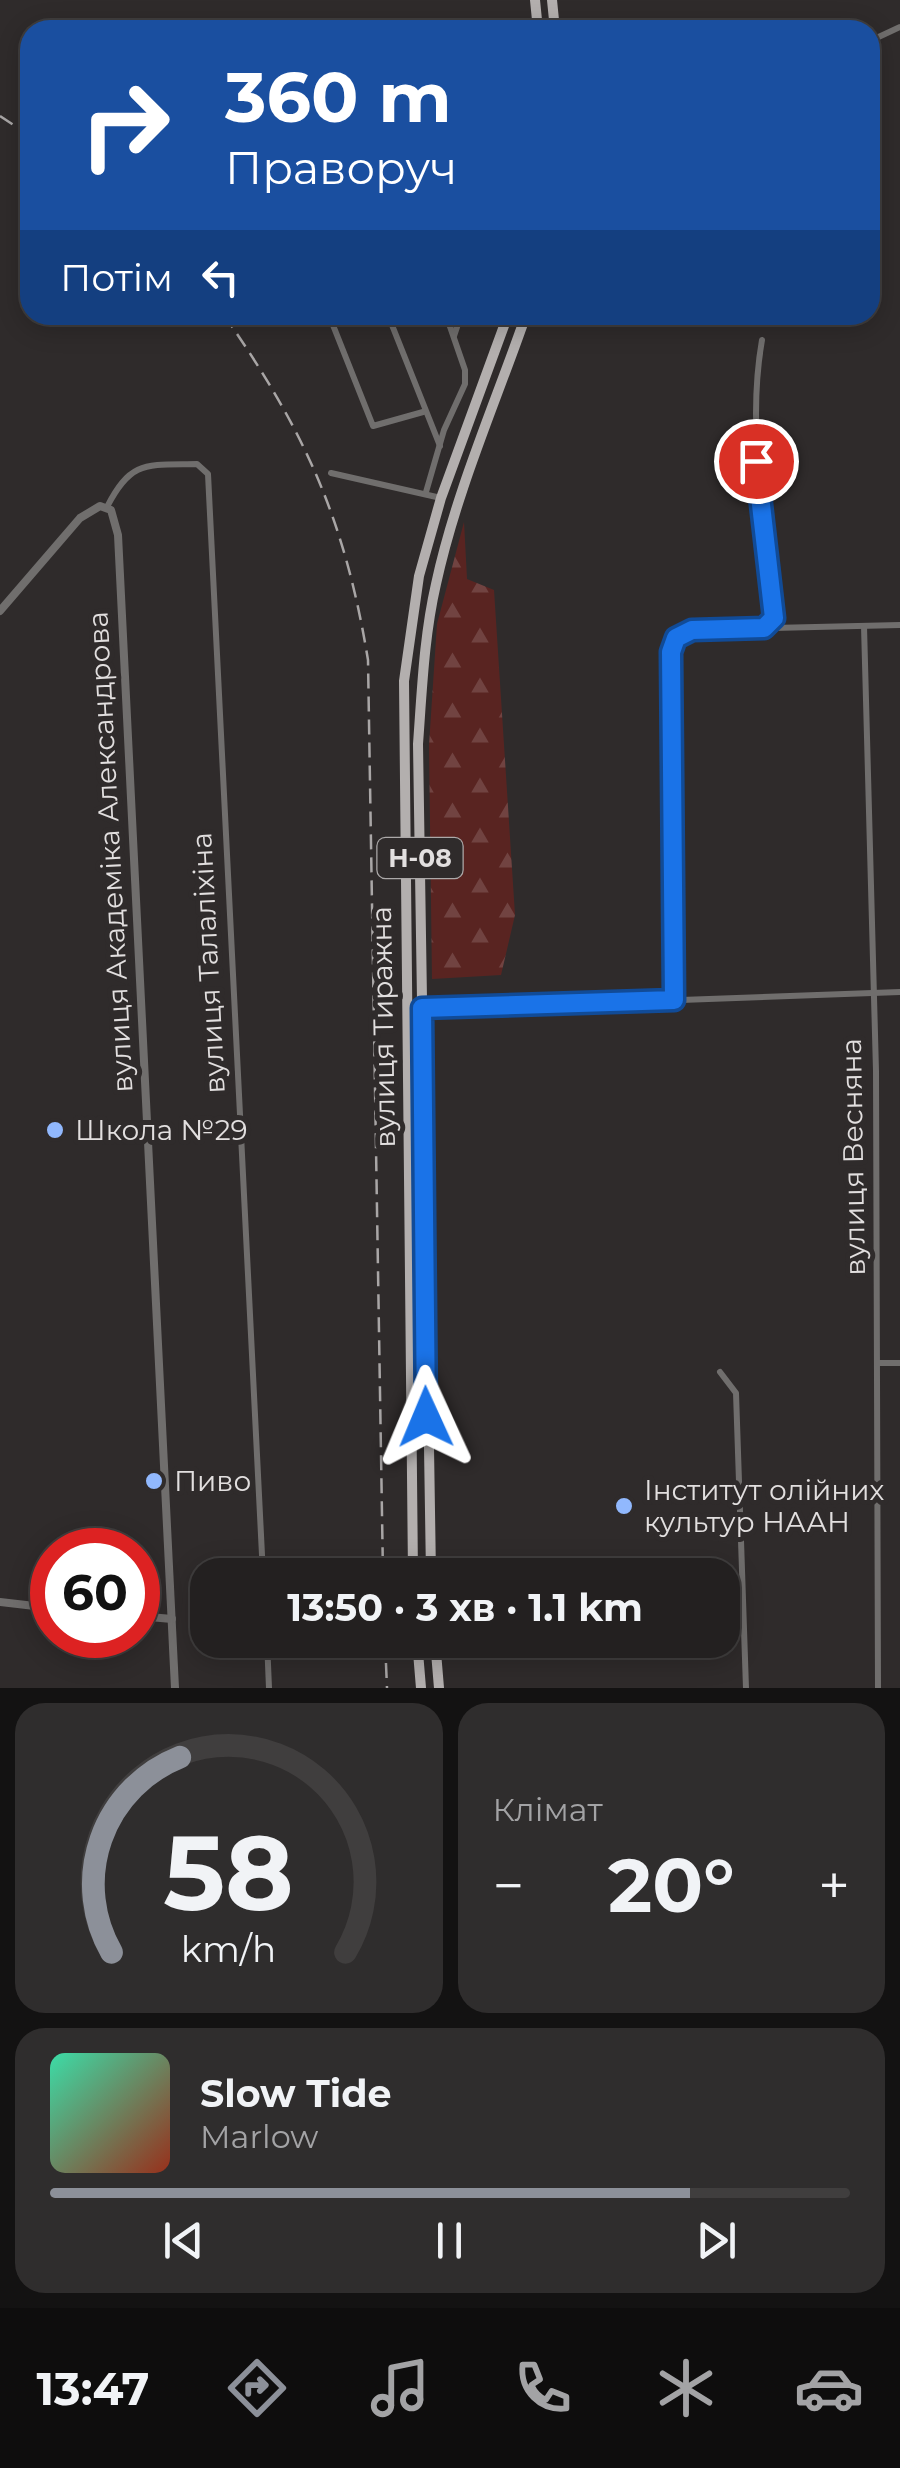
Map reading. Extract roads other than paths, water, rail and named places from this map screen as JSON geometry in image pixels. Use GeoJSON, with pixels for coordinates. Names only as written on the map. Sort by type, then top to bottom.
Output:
{"type":"FeatureCollection","features":[{"type":"Feature","properties":{"kind":"main road","name":"вулиця Тиражна"},"geometry":{"type":"LineString","coordinates":[[412,1558],[404,681],[419,576],[441,498],[504,325]]}},
{"type":"Feature","properties":{"kind":"main road","name":"вулиця Тиражна"},"geometry":{"type":"LineString","coordinates":[[431,1558],[419,728],[428,621],[456,506],[522,325]]}},
{"type":"Feature","properties":{"kind":"main road"},"geometry":{"type":"LineString","coordinates":[[441,498],[456,506]]}},
{"type":"Feature","properties":{"kind":"main road"},"geometry":{"type":"LineString","coordinates":[[418,1658],[421,1688]]}},
{"type":"Feature","properties":{"kind":"main road"},"geometry":{"type":"LineString","coordinates":[[436,1658],[439,1688]]}},
{"type":"Feature","properties":{"kind":"street"},"geometry":{"type":"LineString","coordinates":[[334,325],[371,424],[377,428],[423,412]]}},
{"type":"Feature","properties":{"kind":"street"},"geometry":{"type":"LineString","coordinates":[[392,325],[440,447]]}},
{"type":"Feature","properties":{"kind":"street"},"geometry":{"type":"LineString","coordinates":[[426,492],[465,384],[450,325]]}},
{"type":"Feature","properties":{"kind":"street"},"geometry":{"type":"LineString","coordinates":[[454,337],[458,325]]}},
{"type":"Feature","properties":{"kind":"street"},"geometry":{"type":"LineString","coordinates":[[762,340],[753,416],[758,498],[775,606],[774,618],[764,628]]}},
{"type":"Feature","properties":{"kind":"street","name":"вулиця Талаліхіна"},"geometry":{"type":"LineString","coordinates":[[107,508],[121,478],[135,470],[197,464],[208,474],[262,1558]]}},
{"type":"Feature","properties":{"kind":"street"},"geometry":{"type":"LineString","coordinates":[[332,473],[441,498]]}},
{"type":"Feature","properties":{"kind":"street"},"geometry":{"type":"LineString","coordinates":[[0,611],[80,518],[100,506],[107,508]]}},
{"type":"Feature","properties":{"kind":"street","name":"вулиця Академіка Александрова"},"geometry":{"type":"LineString","coordinates":[[107,508],[116,517],[118,535],[176,1688]]}},
{"type":"Feature","properties":{"kind":"street"},"geometry":{"type":"LineString","coordinates":[[674,1000],[670,661],[676,638],[692,630],[900,625]]}},
{"type":"Feature","properties":{"kind":"street","name":"вулиця Весняна"},"geometry":{"type":"LineString","coordinates":[[864,626],[878,1363],[878,1688]]}},
{"type":"Feature","properties":{"kind":"street"},"geometry":{"type":"LineString","coordinates":[[406,1010],[900,992]]}},
{"type":"Feature","properties":{"kind":"street"},"geometry":{"type":"LineString","coordinates":[[878,1363],[900,1363]]}},
{"type":"Feature","properties":{"kind":"street"},"geometry":{"type":"LineString","coordinates":[[720,1372],[736,1393],[746,1688]]}},
{"type":"Feature","properties":{"kind":"street"},"geometry":{"type":"LineString","coordinates":[[0,1602],[30,1605]]}},
{"type":"Feature","properties":{"kind":"street"},"geometry":{"type":"LineString","coordinates":[[160,1618],[172,1619]]}},
{"type":"Feature","properties":{"kind":"street"},"geometry":{"type":"LineString","coordinates":[[267,1658],[269,1688]]}},
{"type":"Feature","properties":{"kind":"railway"},"geometry":{"type":"LineString","coordinates":[[0,116],[20,129]]}},
{"type":"Feature","properties":{"kind":"railway"},"geometry":{"type":"LineString","coordinates":[[231,325],[277,398],[318,478],[347,563],[368,660],[383,1558]]}},
{"type":"Feature","properties":{"kind":"railway"},"geometry":{"type":"LineString","coordinates":[[386,1658],[387,1688]]}},
{"type":"Feature","properties":{"kind":"place","name":"Школа №29"},"geometry":{"type":"Point","coordinates":[55,1130]}},
{"type":"Feature","properties":{"kind":"place","name":"Пиво"},"geometry":{"type":"Point","coordinates":[154,1481]}},
{"type":"Feature","properties":{"kind":"place","name":"Інститут олійних культур НААН"},"geometry":{"type":"Point","coordinates":[624,1506]}}]}
